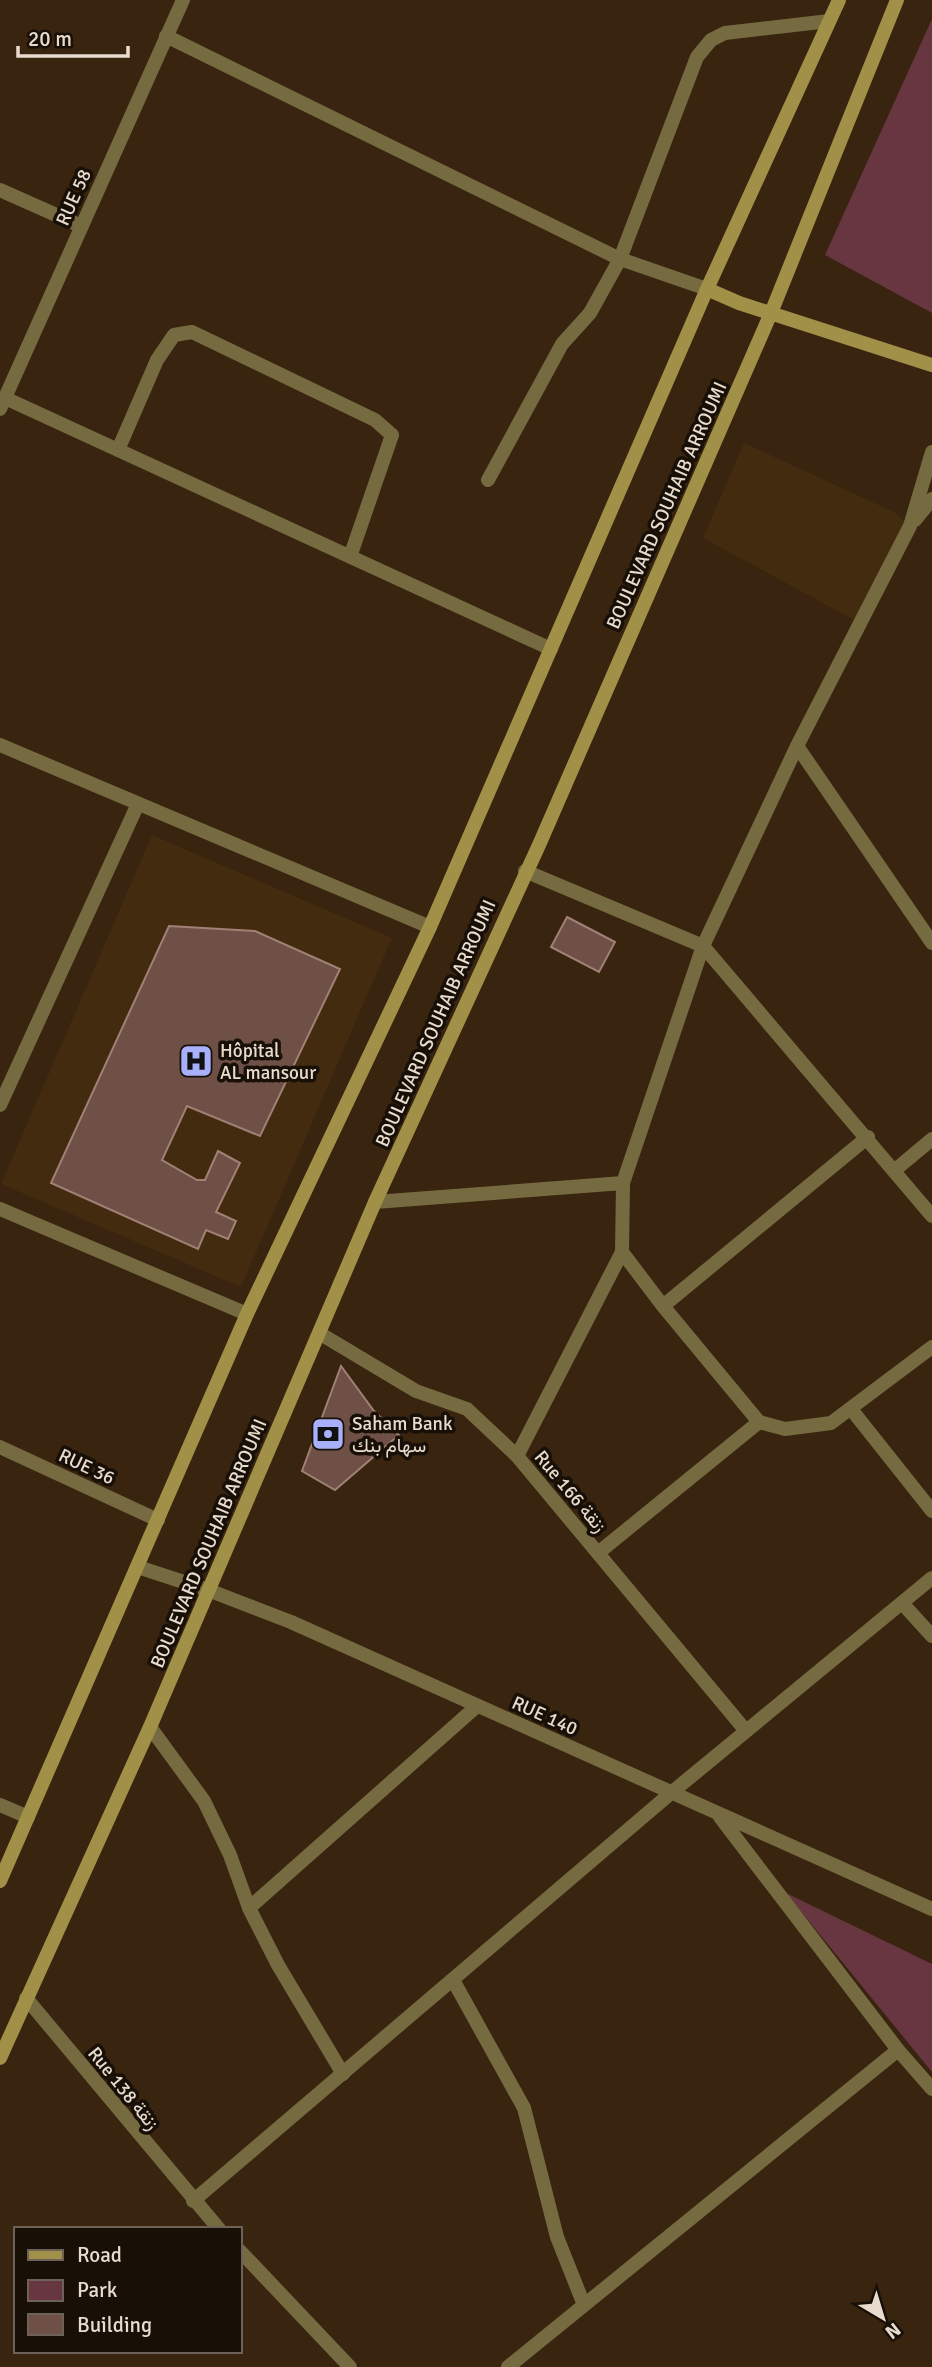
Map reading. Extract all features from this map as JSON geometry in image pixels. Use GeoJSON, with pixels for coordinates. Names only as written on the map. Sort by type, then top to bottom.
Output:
{"type":"FeatureCollection","features":[{"type":"Feature","properties":{"kind":"street","name":"RUE 58"},"geometry":{"type":"LineString","coordinates":[[3,403],[183,0]]}},
{"type":"Feature","properties":{"kind":"street"},"geometry":{"type":"LineString","coordinates":[[0,1881],[247,1314],[430,927],[707,289],[839,0]]}},
{"type":"Feature","properties":{"kind":"street","name":"BOULEVARD SOUHAIB ARROUMI"},"geometry":{"type":"LineString","coordinates":[[0,2058],[150,1727],[375,1202],[525,871],[771,313],[897,0]]}},
{"type":"Feature","properties":{"kind":"street"},"geometry":{"type":"LineString","coordinates":[[488,480],[562,344],[590,313],[620,259],[697,57],[711,40],[725,33],[829,21]]}},
{"type":"Feature","properties":{"kind":"street"},"geometry":{"type":"LineString","coordinates":[[166,36],[620,259],[771,313],[932,365]]}},
{"type":"Feature","properties":{"kind":"street"},"geometry":{"type":"LineString","coordinates":[[0,190],[81,226]]}},
{"type":"Feature","properties":{"kind":"street"},"geometry":{"type":"LineString","coordinates":[[118,450],[157,360],[174,335],[192,332],[375,420],[392,435],[350,557]]}},
{"type":"Feature","properties":{"kind":"street"},"geometry":{"type":"LineString","coordinates":[[3,403],[118,450],[551,649]]}},
{"type":"Feature","properties":{"kind":"street"},"geometry":{"type":"LineString","coordinates":[[517,1456],[622,1252],[622,1183],[703,946],[797,746],[910,526],[932,452]]}},
{"type":"Feature","properties":{"kind":"street"},"geometry":{"type":"LineString","coordinates":[[910,526],[932,499]]}},
{"type":"Feature","properties":{"kind":"street"},"geometry":{"type":"LineString","coordinates":[[0,745],[137,806],[430,927]]}},
{"type":"Feature","properties":{"kind":"street"},"geometry":{"type":"LineString","coordinates":[[797,746],[932,943]]}},
{"type":"Feature","properties":{"kind":"street"},"geometry":{"type":"LineString","coordinates":[[0,1105],[137,806]]}},
{"type":"Feature","properties":{"kind":"street"},"geometry":{"type":"LineString","coordinates":[[525,871],[703,946],[868,1137],[932,1216]]}},
{"type":"Feature","properties":{"kind":"street"},"geometry":{"type":"LineString","coordinates":[[663,1306],[868,1137]]}},
{"type":"Feature","properties":{"kind":"street"},"geometry":{"type":"LineString","coordinates":[[895,1170],[932,1139]]}},
{"type":"Feature","properties":{"kind":"street"},"geometry":{"type":"LineString","coordinates":[[375,1202],[622,1183]]}},
{"type":"Feature","properties":{"kind":"street"},"geometry":{"type":"LineString","coordinates":[[0,1209],[247,1314]]}},
{"type":"Feature","properties":{"kind":"street"},"geometry":{"type":"LineString","coordinates":[[622,1252],[759,1422],[785,1429],[831,1423],[932,1347]]}},
{"type":"Feature","properties":{"kind":"street","name":"Rue 166 زنقة"},"geometry":{"type":"LineString","coordinates":[[319,1334],[364,1357],[416,1391],[467,1409],[517,1456],[747,1731]]}},
{"type":"Feature","properties":{"kind":"street"},"geometry":{"type":"LineString","coordinates":[[851,1409],[932,1511]]}},
{"type":"Feature","properties":{"kind":"street"},"geometry":{"type":"LineString","coordinates":[[598,1553],[759,1422]]}},
{"type":"Feature","properties":{"kind":"street","name":"RUE 36"},"geometry":{"type":"LineString","coordinates":[[0,1447],[158,1520]]}},
{"type":"Feature","properties":{"kind":"street","name":"RUE 140"},"geometry":{"type":"LineString","coordinates":[[138,1567],[291,1622],[932,1909]]}},
{"type":"Feature","properties":{"kind":"street"},"geometry":{"type":"LineString","coordinates":[[193,2201],[671,1793],[932,1578]]}},
{"type":"Feature","properties":{"kind":"street"},"geometry":{"type":"LineString","coordinates":[[902,1603],[932,1636]]}},
{"type":"Feature","properties":{"kind":"street"},"geometry":{"type":"LineString","coordinates":[[249,1908],[477,1706]]}},
{"type":"Feature","properties":{"kind":"street"},"geometry":{"type":"LineString","coordinates":[[150,1727],[204,1801],[230,1855],[249,1908],[278,1965],[343,2074]]}},
{"type":"Feature","properties":{"kind":"street"},"geometry":{"type":"LineString","coordinates":[[0,1805],[28,1817]]}},
{"type":"Feature","properties":{"kind":"street"},"geometry":{"type":"LineString","coordinates":[[718,1814],[898,2050],[932,2089]]}},
{"type":"Feature","properties":{"kind":"street"},"geometry":{"type":"LineString","coordinates":[[453,1980],[524,2108],[557,2237],[584,2305]]}},
{"type":"Feature","properties":{"kind":"street","name":"Rue 138 زنقة"},"geometry":{"type":"LineString","coordinates":[[26,1998],[217,2227]]}},
{"type":"Feature","properties":{"kind":"street"},"geometry":{"type":"LineString","coordinates":[[508,2367],[898,2050]]}},
{"type":"Feature","properties":{"kind":"street"},"geometry":{"type":"LineString","coordinates":[[242,2253],[350,2367]]}},
{"type":"Feature","properties":{"kind":"shaded area"},"geometry":{"type":"Polygon","coordinates":[[[744,443],[894,512],[910,526],[860,623],[703,538],[744,443]]]}},
{"type":"Feature","properties":{"kind":"shaded area","name":"Hôpital AL mansour"},"geometry":{"type":"Polygon","coordinates":[[[152,835],[392,938],[241,1287],[1,1184],[152,835]]]}},
{"type":"Feature","properties":{"kind":"green space"},"geometry":{"type":"Polygon","coordinates":[[[932,19],[932,313],[825,255],[932,19]]]}},
{"type":"Feature","properties":{"kind":"green space"},"geometry":{"type":"Polygon","coordinates":[[[786,1893],[932,1964],[932,2072],[786,1893]]]}},
{"type":"Feature","properties":{"kind":"building"},"geometry":{"type":"Polygon","coordinates":[[[567,917],[615,942],[599,972],[551,947],[567,917]]]}},
{"type":"Feature","properties":{"kind":"building"},"geometry":{"type":"Polygon","coordinates":[[[169,926],[255,931],[340,969],[260,1136],[187,1106],[162,1160],[197,1180],[205,1180],[218,1151],[240,1163],[216,1212],[236,1221],[228,1239],[206,1230],[198,1249],[51,1183],[169,926]]]}},
{"type":"Feature","properties":{"kind":"building"},"geometry":{"type":"Polygon","coordinates":[[[341,1366],[374,1411],[399,1435],[335,1490],[302,1471],[341,1366]]]}},
{"type":"Feature","properties":{"kind":"place","name":"Hôpital AL mansour"},"geometry":{"type":"Point","coordinates":[196,1061]}},
{"type":"Feature","properties":{"kind":"place","name":"Saham Bank سهام بنك"},"geometry":{"type":"Point","coordinates":[328,1434]}}]}
